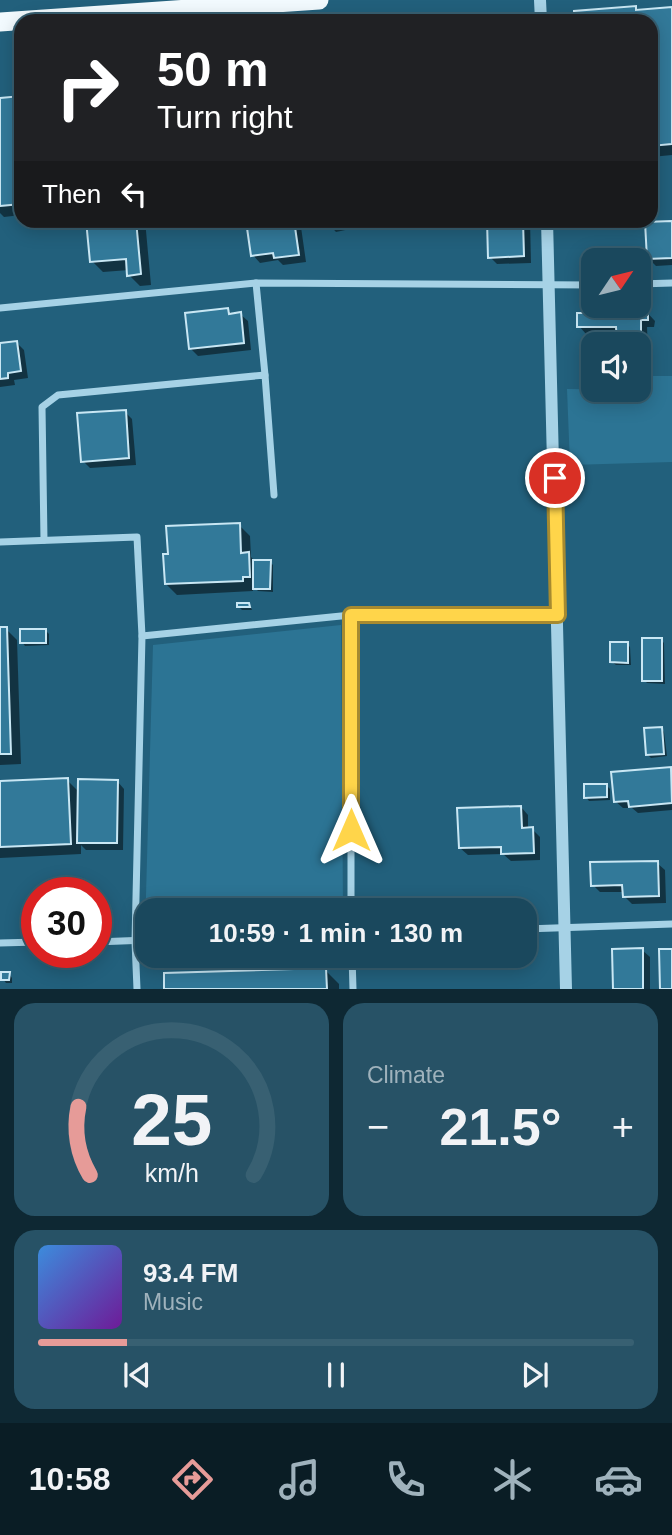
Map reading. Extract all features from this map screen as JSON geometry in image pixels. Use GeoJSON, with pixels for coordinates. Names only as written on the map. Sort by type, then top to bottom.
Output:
{"type":"FeatureCollection","features":[{"type":"Feature","properties":{"kind":"highway"},"geometry":{"type":"LineString","coordinates":[[116,14],[319,0]]}},
{"type":"Feature","properties":{"kind":"street"},"geometry":{"type":"LineString","coordinates":[[547,228],[566,989]]}},
{"type":"Feature","properties":{"kind":"street"},"geometry":{"type":"LineString","coordinates":[[256,283],[274,495]]}},
{"type":"Feature","properties":{"kind":"street"},"geometry":{"type":"LineString","coordinates":[[0,308],[256,283],[581,285]]}},
{"type":"Feature","properties":{"kind":"street"},"geometry":{"type":"LineString","coordinates":[[651,284],[672,283]]}},
{"type":"Feature","properties":{"kind":"street"},"geometry":{"type":"LineString","coordinates":[[44,540],[42,407],[58,395],[265,375]]}},
{"type":"Feature","properties":{"kind":"street"},"geometry":{"type":"LineString","coordinates":[[0,542],[138,537],[142,636],[136,898]]}},
{"type":"Feature","properties":{"kind":"street"},"geometry":{"type":"LineString","coordinates":[[142,636],[351,615],[558,615]]}},
{"type":"Feature","properties":{"kind":"street"},"geometry":{"type":"LineString","coordinates":[[351,615],[351,898]]}},
{"type":"Feature","properties":{"kind":"street"},"geometry":{"type":"LineString","coordinates":[[537,929],[672,924]]}},
{"type":"Feature","properties":{"kind":"street"},"geometry":{"type":"LineString","coordinates":[[112,942],[135,941]]}},
{"type":"Feature","properties":{"kind":"street"},"geometry":{"type":"LineString","coordinates":[[0,943],[21,942]]}},
{"type":"Feature","properties":{"kind":"street"},"geometry":{"type":"LineString","coordinates":[[136,968],[137,989]]}},
{"type":"Feature","properties":{"kind":"street"},"geometry":{"type":"LineString","coordinates":[[352,968],[353,989]]}},
{"type":"Feature","properties":{"kind":"shaded area"},"geometry":{"type":"Polygon","coordinates":[[[651,376],[672,376],[672,462],[570,465],[567,389],[581,389],[581,402],[651,402],[651,376]]]}},
{"type":"Feature","properties":{"kind":"shaded area"},"geometry":{"type":"Polygon","coordinates":[[[341,625],[343,898],[146,898],[153,645],[341,625]]]}},
{"type":"Feature","properties":{"kind":"building"},"geometry":{"type":"Polygon","coordinates":[[[636,6],[636,10],[672,7],[672,144],[658,145],[658,14],[574,14],[574,11],[636,6]]]}},
{"type":"Feature","properties":{"kind":"building"},"geometry":{"type":"Polygon","coordinates":[[[14,97],[14,205],[0,206],[0,98],[14,97]]]}},
{"type":"Feature","properties":{"kind":"building"},"geometry":{"type":"Polygon","coordinates":[[[672,221],[672,258],[651,259],[651,248],[646,248],[645,228],[658,228],[658,222],[672,221]]]}},
{"type":"Feature","properties":{"kind":"building"},"geometry":{"type":"Polygon","coordinates":[[[87,228],[137,228],[141,274],[127,276],[126,259],[90,262],[87,228]]]}},
{"type":"Feature","properties":{"kind":"building"},"geometry":{"type":"Polygon","coordinates":[[[247,228],[295,228],[299,255],[274,258],[273,253],[251,256],[247,228]]]}},
{"type":"Feature","properties":{"kind":"building"},"geometry":{"type":"Polygon","coordinates":[[[487,228],[523,228],[524,256],[488,258],[487,228]]]}},
{"type":"Feature","properties":{"kind":"building"},"geometry":{"type":"Polygon","coordinates":[[[228,308],[229,314],[241,312],[244,343],[189,349],[185,313],[228,308]]]}},
{"type":"Feature","properties":{"kind":"building"},"geometry":{"type":"Polygon","coordinates":[[[577,313],[581,313],[581,318],[648,320],[641,320],[641,332],[616,332],[616,327],[577,327],[577,313]]]}},
{"type":"Feature","properties":{"kind":"building"},"geometry":{"type":"Polygon","coordinates":[[[17,341],[21,371],[8,373],[8,378],[0,379],[0,343],[17,341]]]}},
{"type":"Feature","properties":{"kind":"building"},"geometry":{"type":"Polygon","coordinates":[[[126,410],[129,458],[81,462],[77,413],[126,410]]]}},
{"type":"Feature","properties":{"kind":"building"},"geometry":{"type":"Polygon","coordinates":[[[240,523],[241,553],[249,552],[250,577],[243,577],[243,581],[165,584],[163,554],[168,554],[166,526],[240,523]]]}},
{"type":"Feature","properties":{"kind":"building"},"geometry":{"type":"Polygon","coordinates":[[[253,560],[271,560],[270,589],[253,589],[253,560]]]}},
{"type":"Feature","properties":{"kind":"building"},"geometry":{"type":"Polygon","coordinates":[[[237,603],[249,603],[250,607],[237,607],[237,603]]]}},
{"type":"Feature","properties":{"kind":"building"},"geometry":{"type":"Polygon","coordinates":[[[0,627],[7,627],[11,754],[0,754],[0,627]]]}},
{"type":"Feature","properties":{"kind":"building"},"geometry":{"type":"Polygon","coordinates":[[[20,629],[46,629],[46,643],[20,643],[20,629]]]}},
{"type":"Feature","properties":{"kind":"building"},"geometry":{"type":"Polygon","coordinates":[[[642,638],[662,638],[662,681],[642,681],[642,638]]]}},
{"type":"Feature","properties":{"kind":"building"},"geometry":{"type":"Polygon","coordinates":[[[610,642],[628,642],[628,663],[610,662],[610,642]]]}},
{"type":"Feature","properties":{"kind":"building"},"geometry":{"type":"Polygon","coordinates":[[[662,727],[664,754],[646,755],[644,728],[662,727]]]}},
{"type":"Feature","properties":{"kind":"building"},"geometry":{"type":"Polygon","coordinates":[[[671,767],[672,803],[629,807],[628,801],[614,802],[611,772],[671,767]]]}},
{"type":"Feature","properties":{"kind":"building"},"geometry":{"type":"Polygon","coordinates":[[[68,778],[71,844],[0,847],[0,781],[68,778]]]}},
{"type":"Feature","properties":{"kind":"building"},"geometry":{"type":"Polygon","coordinates":[[[78,779],[118,780],[117,843],[77,843],[78,779]]]}},
{"type":"Feature","properties":{"kind":"building"},"geometry":{"type":"Polygon","coordinates":[[[584,784],[607,784],[607,797],[584,798],[584,784]]]}},
{"type":"Feature","properties":{"kind":"building"},"geometry":{"type":"Polygon","coordinates":[[[521,806],[522,828],[533,827],[534,853],[501,854],[501,847],[459,848],[457,808],[521,806]]]}},
{"type":"Feature","properties":{"kind":"building"},"geometry":{"type":"Polygon","coordinates":[[[658,861],[659,896],[623,897],[622,885],[591,886],[590,862],[658,861]]]}},
{"type":"Feature","properties":{"kind":"building"},"geometry":{"type":"Polygon","coordinates":[[[643,948],[643,989],[613,989],[612,949],[643,948]]]}},
{"type":"Feature","properties":{"kind":"building"},"geometry":{"type":"Polygon","coordinates":[[[659,949],[672,949],[672,989],[660,989],[659,949]]]}},
{"type":"Feature","properties":{"kind":"building"},"geometry":{"type":"Polygon","coordinates":[[[326,968],[327,989],[164,989],[164,973],[326,968]]]}},
{"type":"Feature","properties":{"kind":"building"},"geometry":{"type":"Polygon","coordinates":[[[1,972],[10,972],[9,980],[1,980],[1,972]]]}},
{"type":"Feature","properties":{"kind":"route"},"geometry":{"type":"LineString","coordinates":[[351,830],[351,615],[558,615],[555,478]]}}]}
